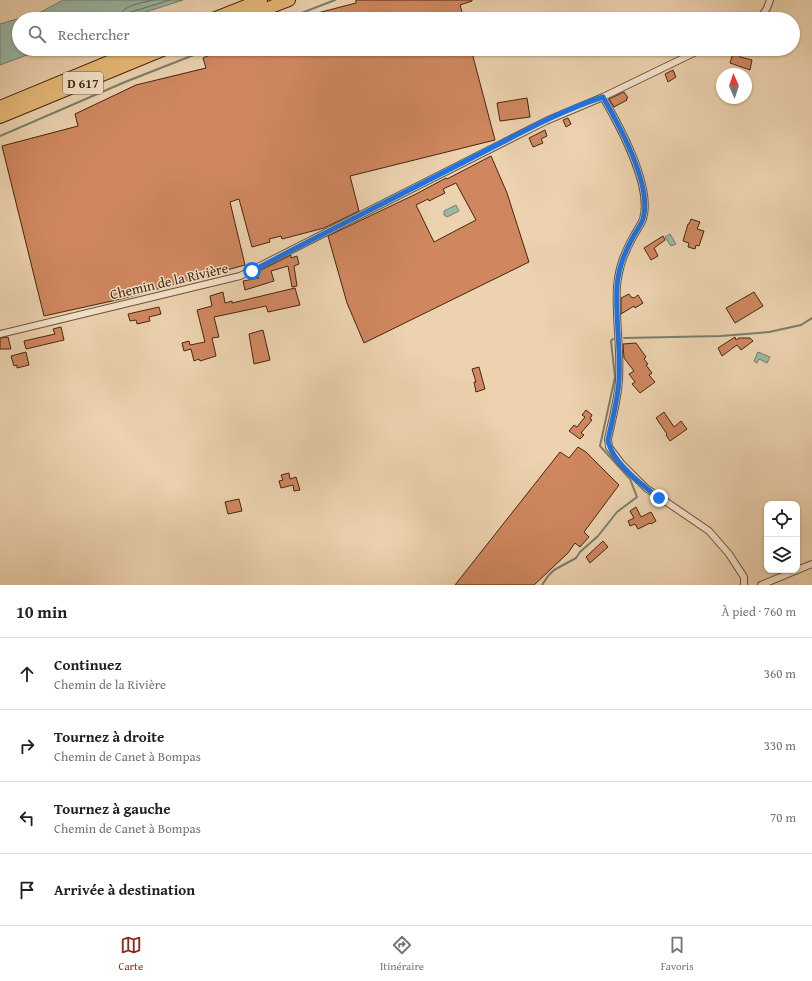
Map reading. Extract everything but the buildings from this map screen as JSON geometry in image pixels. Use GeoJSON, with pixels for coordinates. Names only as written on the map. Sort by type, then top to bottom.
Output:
{"type":"FeatureCollection","features":[{"type":"Feature","properties":{"kind":"highway"},"geometry":{"type":"LineString","coordinates":[[231,12],[261,0]]}},
{"type":"Feature","properties":{"kind":"highway"},"geometry":{"type":"LineString","coordinates":[[258,12],[289,0]]}},
{"type":"Feature","properties":{"kind":"highway","name":"D 617"},"geometry":{"type":"LineString","coordinates":[[0,107],[123,56]]}},
{"type":"Feature","properties":{"kind":"highway","name":"D 617"},"geometry":{"type":"LineString","coordinates":[[0,117],[148,56]]}},
{"type":"Feature","properties":{"kind":"street"},"geometry":{"type":"LineString","coordinates":[[764,12],[770,0]]}},
{"type":"Feature","properties":{"kind":"street","name":"Chemin de la Rivière"},"geometry":{"type":"LineString","coordinates":[[0,334],[240,276],[546,121],[603,97],[688,56]]}},
{"type":"Feature","properties":{"kind":"street"},"geometry":{"type":"LineString","coordinates":[[603,97],[619,125],[631,152],[641,179],[645,206],[643,219],[621,261],[618,280],[617,319],[619,380],[608,440],[609,447],[621,463],[646,488],[709,531],[729,554],[744,577],[744,585]]}},
{"type":"Feature","properties":{"kind":"street"},"geometry":{"type":"LineString","coordinates":[[761,585],[812,564]]}},
{"type":"Feature","properties":{"kind":"water"},"geometry":{"type":"Polygon","coordinates":[[[63,0],[183,0],[146,12],[41,12],[63,0]]]}},
{"type":"Feature","properties":{"kind":"water"},"geometry":{"type":"Polygon","coordinates":[[[12,20],[12,56],[24,56],[0,65],[0,24],[12,20]]]}},
{"type":"Feature","properties":{"kind":"water"},"geometry":{"type":"Polygon","coordinates":[[[456,205],[459,211],[447,217],[444,215],[444,211],[456,205]]]}},
{"type":"Feature","properties":{"kind":"water"},"geometry":{"type":"Polygon","coordinates":[[[670,234],[676,244],[671,246],[665,237],[670,234]]]}},
{"type":"Feature","properties":{"kind":"water"},"geometry":{"type":"Polygon","coordinates":[[[758,352],[770,357],[767,363],[759,359],[757,363],[754,361],[758,352]]]}},
{"type":"Feature","properties":{"kind":"waterway"},"geometry":{"type":"LineString","coordinates":[[304,12],[335,0]]}},
{"type":"Feature","properties":{"kind":"waterway"},"geometry":{"type":"LineString","coordinates":[[0,136],[125,82],[191,56]]}},
{"type":"Feature","properties":{"kind":"waterway"},"geometry":{"type":"LineString","coordinates":[[624,338],[721,336],[769,332],[801,325],[812,318]]}},
{"type":"Feature","properties":{"kind":"waterway"},"geometry":{"type":"LineString","coordinates":[[542,585],[554,570],[576,558],[580,552],[598,536],[617,512],[637,497],[630,479],[600,446],[615,377],[611,341],[613,339]]}},
{"type":"Feature","properties":{"kind":"route"},"geometry":{"type":"LineString","coordinates":[[252,271],[546,121],[603,97],[619,125],[631,152],[641,179],[645,206],[643,219],[621,261],[617,286],[619,380],[608,440],[609,447],[621,463],[646,488],[659,498]]}}]}
